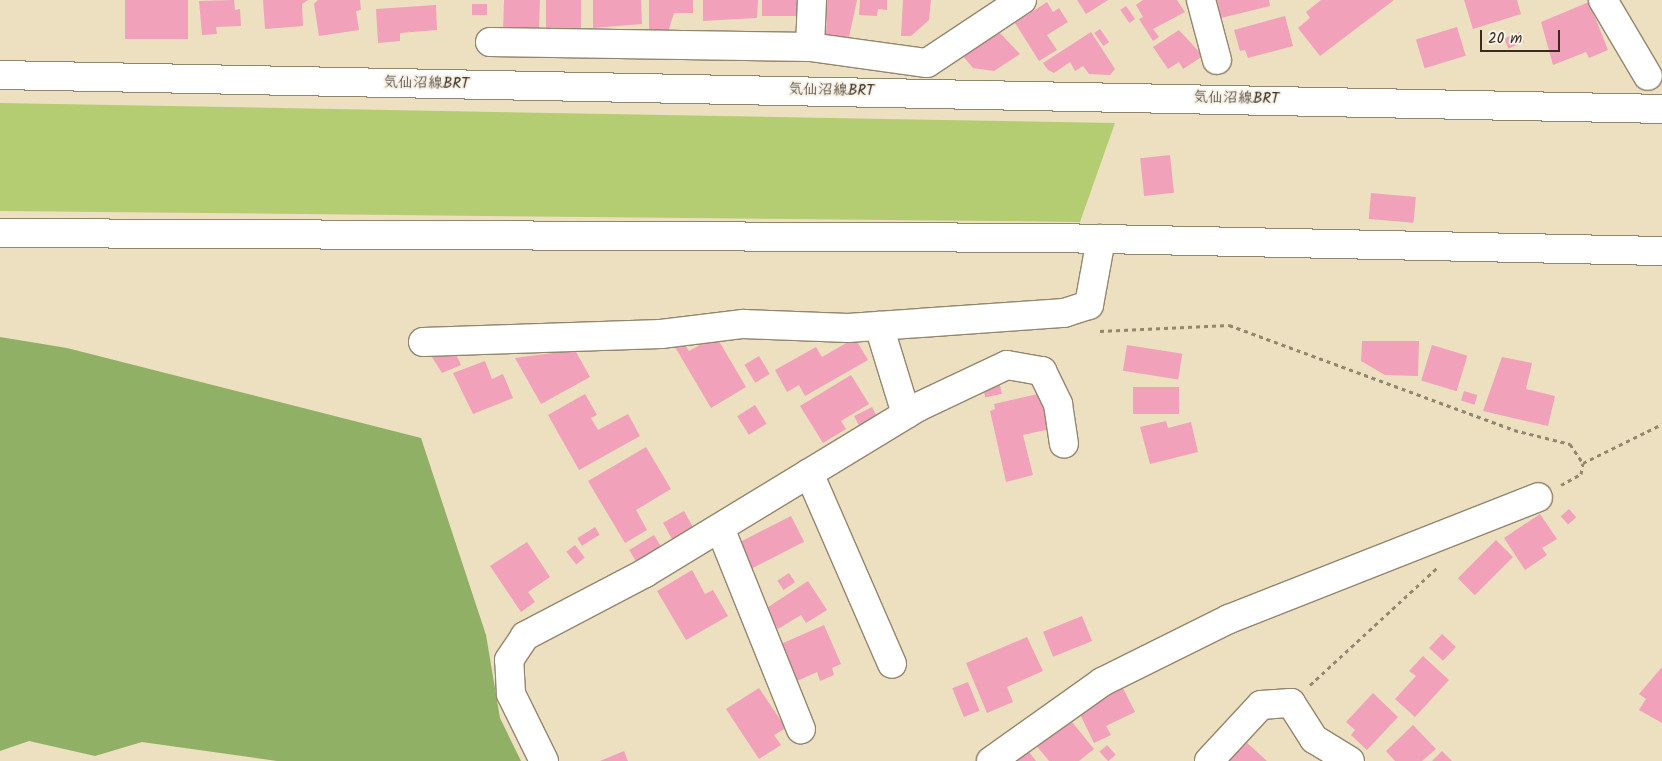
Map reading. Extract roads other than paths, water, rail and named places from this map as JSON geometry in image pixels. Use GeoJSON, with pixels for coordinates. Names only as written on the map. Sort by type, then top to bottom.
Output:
{"type":"FeatureCollection","features":[{"type":"Feature","properties":{"kind":"street"},"geometry":{"type":"LineString","coordinates":[[810,48],[812,0]]}},
{"type":"Feature","properties":{"kind":"street"},"geometry":{"type":"LineString","coordinates":[[490,42],[810,48],[926,63],[1022,0]]}},
{"type":"Feature","properties":{"kind":"street"},"geometry":{"type":"LineString","coordinates":[[1200,0],[1217,60]]}},
{"type":"Feature","properties":{"kind":"street"},"geometry":{"type":"LineString","coordinates":[[1603,0],[1648,76]]}},
{"type":"Feature","properties":{"kind":"street","name":"気仙沼線BRT"},"geometry":{"type":"LineString","coordinates":[[0,75],[1662,109]]}},
{"type":"Feature","properties":{"kind":"street"},"geometry":{"type":"LineString","coordinates":[[0,233],[1101,239],[1662,251]]}},
{"type":"Feature","properties":{"kind":"street"},"geometry":{"type":"LineString","coordinates":[[423,342],[661,334],[744,324],[878,326],[1064,313],[1089,305],[1101,239]]}},
{"type":"Feature","properties":{"kind":"street"},"geometry":{"type":"LineString","coordinates":[[878,326],[906,414]]}},
{"type":"Feature","properties":{"kind":"street"},"geometry":{"type":"LineString","coordinates":[[544,761],[512,694],[509,660],[525,636],[720,528],[906,414],[1007,365],[1042,371],[1058,404],[1064,444]]}},
{"type":"Feature","properties":{"kind":"street"},"geometry":{"type":"LineString","coordinates":[[810,473],[892,664]]}},
{"type":"Feature","properties":{"kind":"street"},"geometry":{"type":"LineString","coordinates":[[990,761],[1102,682],[1229,618],[1538,496]]}},
{"type":"Feature","properties":{"kind":"street"},"geometry":{"type":"LineString","coordinates":[[720,528],[800,729]]}},
{"type":"Feature","properties":{"kind":"street"},"geometry":{"type":"LineString","coordinates":[[1209,761],[1261,705],[1291,703],[1314,739],[1350,761]]}}]}
